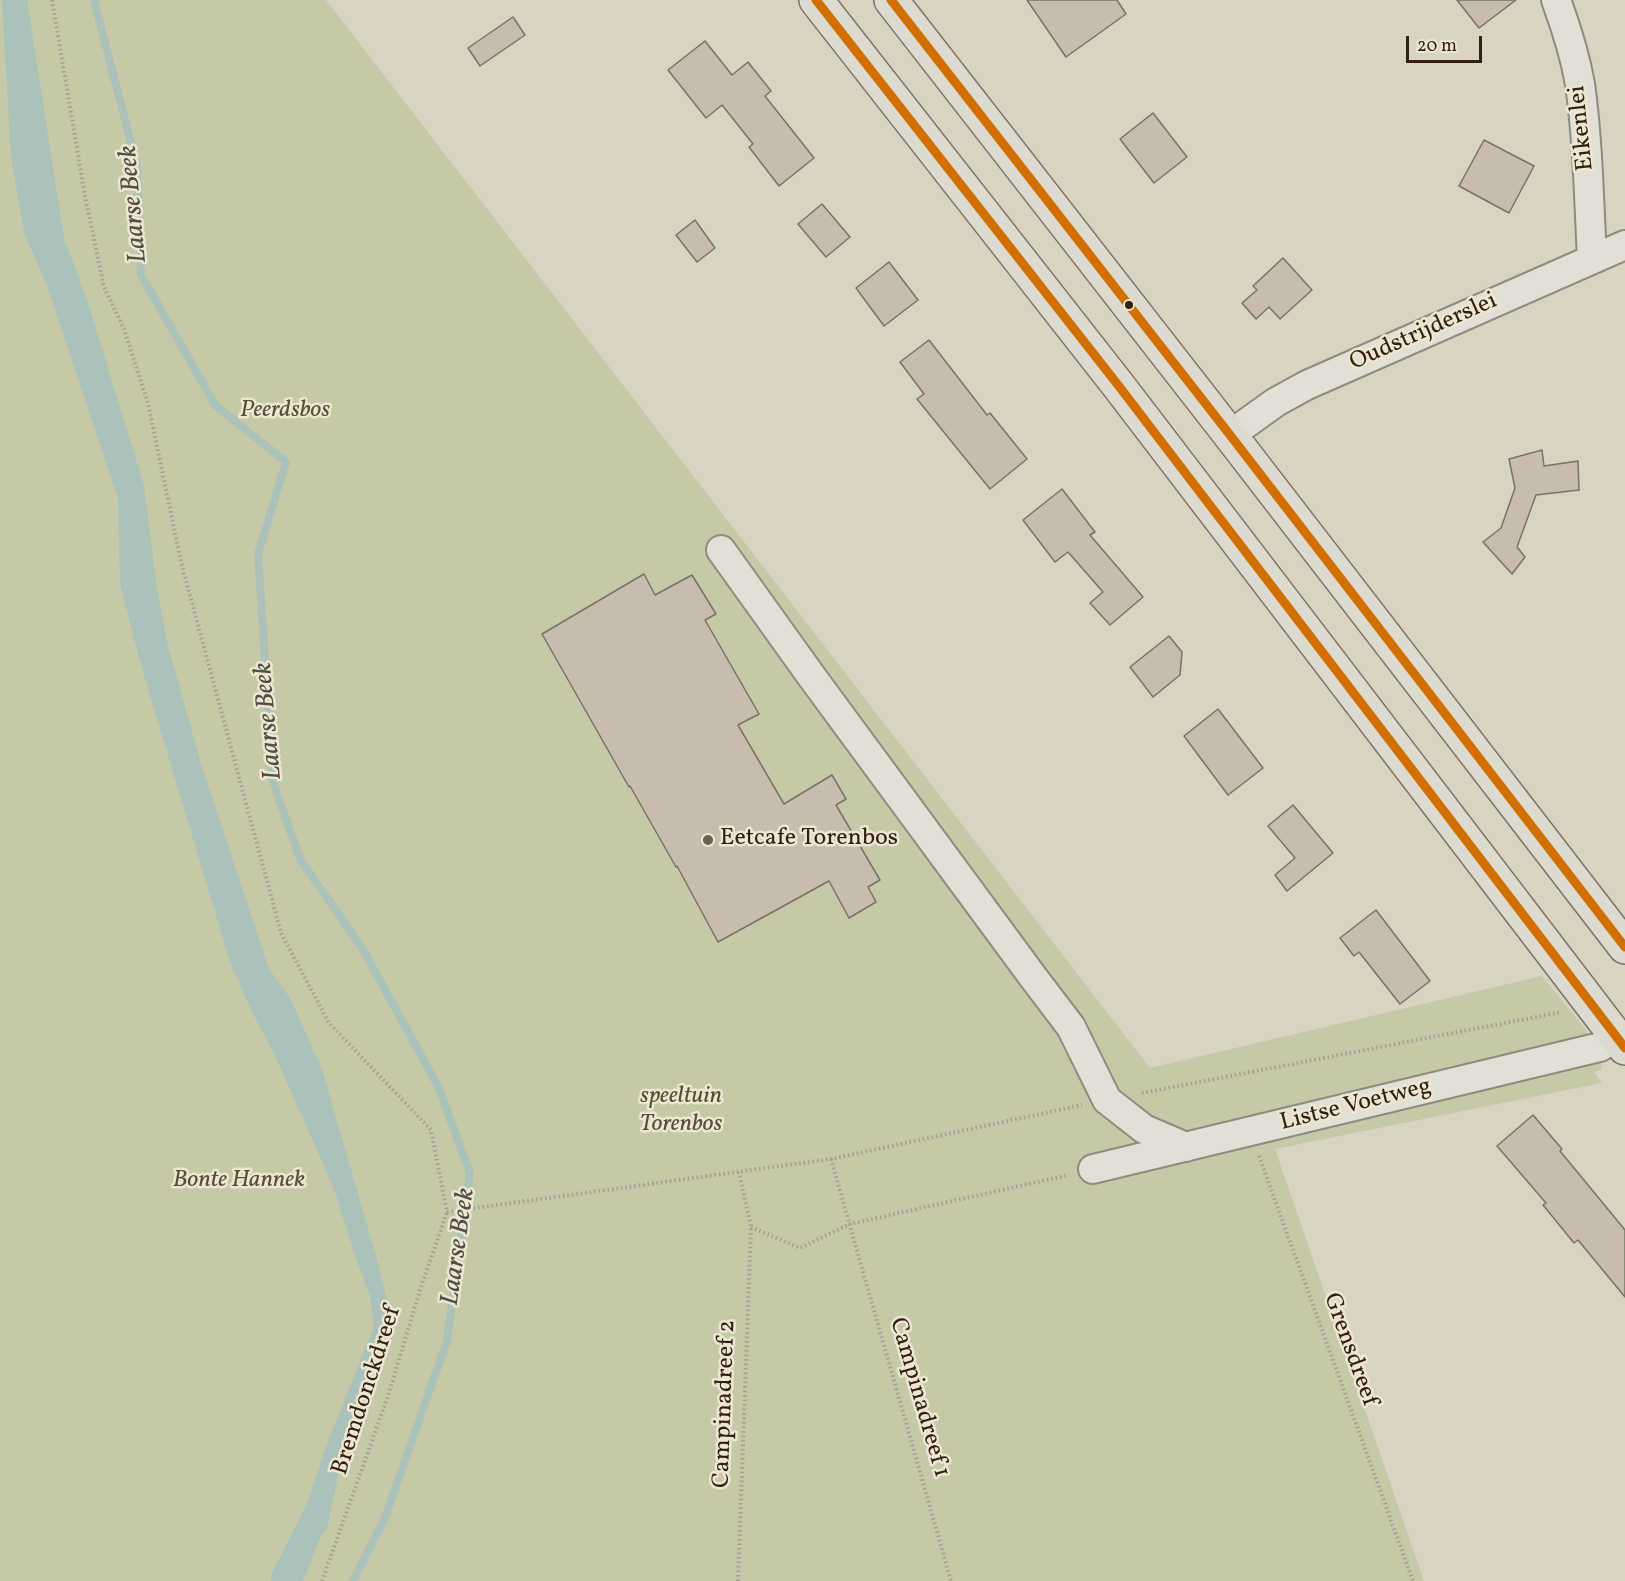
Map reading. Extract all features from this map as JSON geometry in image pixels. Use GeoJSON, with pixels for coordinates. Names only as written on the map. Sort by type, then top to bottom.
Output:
{"type":"FeatureCollection","features":[{"type":"Feature","properties":{"kind":"main road"},"geometry":{"type":"LineString","coordinates":[[816,0],[1138,411],[1621,1043]]}},
{"type":"Feature","properties":{"kind":"main road"},"geometry":{"type":"LineString","coordinates":[[891,0],[1625,948]]}},
{"type":"Feature","properties":{"kind":"street","name":"Eikenlei"},"geometry":{"type":"LineString","coordinates":[[1556,0],[1579,82],[1587,143],[1592,259]]}},
{"type":"Feature","properties":{"kind":"street","name":"Oudstrijderslei"},"geometry":{"type":"LineString","coordinates":[[1230,435],[1276,402],[1306,385],[1625,245]]}},
{"type":"Feature","properties":{"kind":"street"},"geometry":{"type":"LineString","coordinates":[[722,550],[812,677],[1071,1027],[1107,1100],[1144,1129],[1186,1147]]}},
{"type":"Feature","properties":{"kind":"street","name":"Listse Voetweg"},"geometry":{"type":"LineString","coordinates":[[1093,1169],[1621,1043]]}},
{"type":"Feature","properties":{"kind":"path"},"geometry":{"type":"LineString","coordinates":[[52,0],[85,196],[104,287],[124,330],[148,403],[181,562],[281,933],[329,1023],[431,1130],[448,1212],[831,1159],[1107,1100],[1593,1006]]}},
{"type":"Feature","properties":{"kind":"path","name":"Grensdreef"},"geometry":{"type":"LineString","coordinates":[[1251,1132],[1413,1581]]}},
{"type":"Feature","properties":{"kind":"path","name":"Campinadreef 1"},"geometry":{"type":"LineString","coordinates":[[831,1159],[951,1581]]}},
{"type":"Feature","properties":{"kind":"path"},"geometry":{"type":"LineString","coordinates":[[751,1227],[800,1248],[850,1224],[1093,1169]]}},
{"type":"Feature","properties":{"kind":"path","name":"Campinadreef 2"},"geometry":{"type":"LineString","coordinates":[[738,1581],[751,1227],[739,1172]]}},
{"type":"Feature","properties":{"kind":"path","name":"Bremdonckdreef"},"geometry":{"type":"LineString","coordinates":[[322,1581],[388,1396],[421,1287],[448,1212]]}},
{"type":"Feature","properties":{"kind":"green space","name":"Peerdsbos"},"geometry":{"type":"Polygon","coordinates":[[[0,0],[326,0],[1150,1068],[1542,976],[1600,1047],[1602,1070],[1594,1072],[1602,1083],[1275,1149],[1424,1581],[0,1581],[0,0]]]}},
{"type":"Feature","properties":{"kind":"water"},"geometry":{"type":"Polygon","coordinates":[[[2,0],[27,0],[64,238],[89,306],[144,486],[157,590],[168,646],[201,764],[269,969],[290,998],[322,1069],[388,1304],[386,1326],[364,1406],[346,1439],[327,1529],[321,1536],[303,1581],[271,1581],[270,1577],[307,1504],[325,1449],[374,1326],[370,1296],[333,1186],[273,1051],[251,1010],[230,962],[142,669],[120,583],[118,499],[47,286],[24,232],[11,156],[2,0]]]}},
{"type":"Feature","properties":{"kind":"building"},"geometry":{"type":"Polygon","coordinates":[[[1027,0],[1117,0],[1126,14],[1066,57],[1027,0]]]}},
{"type":"Feature","properties":{"kind":"building"},"geometry":{"type":"Polygon","coordinates":[[[1457,0],[1516,0],[1479,28],[1457,0]]]}},
{"type":"Feature","properties":{"kind":"building"},"geometry":{"type":"Polygon","coordinates":[[[513,17],[525,35],[480,66],[468,48],[513,17]]]}},
{"type":"Feature","properties":{"kind":"building"},"geometry":{"type":"Polygon","coordinates":[[[705,41],[732,75],[748,62],[771,91],[765,96],[814,158],[779,186],[749,147],[753,144],[722,105],[706,118],[668,70],[705,41]]]}},
{"type":"Feature","properties":{"kind":"building"},"geometry":{"type":"Polygon","coordinates":[[[1153,113],[1187,157],[1154,183],[1120,139],[1153,113]]]}},
{"type":"Feature","properties":{"kind":"building"},"geometry":{"type":"Polygon","coordinates":[[[1484,140],[1534,166],[1509,213],[1459,186],[1484,140]]]}},
{"type":"Feature","properties":{"kind":"building"},"geometry":{"type":"Polygon","coordinates":[[[822,204],[850,237],[826,257],[798,224],[822,204]]]}},
{"type":"Feature","properties":{"kind":"building"},"geometry":{"type":"Polygon","coordinates":[[[695,220],[715,248],[697,262],[676,235],[695,220]]]}},
{"type":"Feature","properties":{"kind":"building"},"geometry":{"type":"Polygon","coordinates":[[[1283,258],[1312,290],[1280,319],[1269,307],[1256,319],[1242,303],[1257,290],[1253,286],[1283,258]]]}},
{"type":"Feature","properties":{"kind":"building"},"geometry":{"type":"Polygon","coordinates":[[[889,262],[918,300],[884,326],[856,288],[889,262]]]}},
{"type":"Feature","properties":{"kind":"building"},"geometry":{"type":"Polygon","coordinates":[[[929,340],[987,415],[990,413],[1027,459],[990,489],[917,399],[924,394],[900,362],[929,340]]]}},
{"type":"Feature","properties":{"kind":"building"},"geometry":{"type":"Polygon","coordinates":[[[1542,450],[1544,466],[1578,461],[1579,490],[1536,495],[1517,547],[1525,557],[1512,574],[1483,542],[1501,528],[1515,488],[1509,459],[1542,450]]]}},
{"type":"Feature","properties":{"kind":"building"},"geometry":{"type":"Polygon","coordinates":[[[1062,489],[1095,532],[1090,535],[1143,597],[1110,625],[1090,603],[1103,592],[1068,552],[1055,562],[1023,520],[1062,489]]]}},
{"type":"Feature","properties":{"kind":"building"},"geometry":{"type":"Polygon","coordinates":[[[644,574],[655,595],[692,575],[716,614],[705,620],[759,714],[738,725],[784,804],[832,775],[846,799],[836,805],[880,880],[868,887],[876,902],[849,918],[829,881],[718,942],[677,866],[542,634],[644,574]]]}},
{"type":"Feature","properties":{"kind":"building"},"geometry":{"type":"Polygon","coordinates":[[[1169,636],[1182,652],[1180,675],[1153,697],[1130,667],[1169,636]]]}},
{"type":"Feature","properties":{"kind":"building"},"geometry":{"type":"Polygon","coordinates":[[[1218,709],[1263,768],[1228,795],[1184,736],[1218,709]]]}},
{"type":"Feature","properties":{"kind":"building"},"geometry":{"type":"Polygon","coordinates":[[[1293,805],[1333,853],[1287,891],[1275,875],[1295,858],[1268,826],[1293,805]]]}},
{"type":"Feature","properties":{"kind":"building"},"geometry":{"type":"Polygon","coordinates":[[[1376,910],[1430,981],[1400,1004],[1359,952],[1354,956],[1340,938],[1376,910]]]}},
{"type":"Feature","properties":{"kind":"building"},"geometry":{"type":"Polygon","coordinates":[[[1533,1115],[1625,1230],[1625,1297],[1578,1240],[1574,1243],[1543,1205],[1546,1203],[1497,1146],[1533,1115]]]}},
{"type":"Feature","properties":{"kind":"waterway","name":"Laarse Beek"},"geometry":{"type":"LineString","coordinates":[[94,0],[137,166],[141,275],[216,406],[286,462],[258,554],[273,782],[300,859],[362,948],[438,1086],[470,1173],[447,1341],[384,1520],[353,1581]]}},
{"type":"Feature","properties":{"kind":"transit line"},"geometry":{"type":"LineString","coordinates":[[816,0],[1118,385],[1625,1048]]}},
{"type":"Feature","properties":{"kind":"transit line"},"geometry":{"type":"LineString","coordinates":[[891,0],[1625,947]]}},
{"type":"Feature","properties":{"kind":"place","name":"Eetcafe Torenbos"},"geometry":{"type":"Point","coordinates":[708,840]}},
{"type":"Feature","properties":{"kind":"park label","name":"speeltuin Torenbos"},"geometry":{"type":"Point","coordinates":[681,1112]}},
{"type":"Feature","properties":{"kind":"park label","name":"Bonte Hannek"},"geometry":{"type":"Point","coordinates":[239,1182]}}]}
